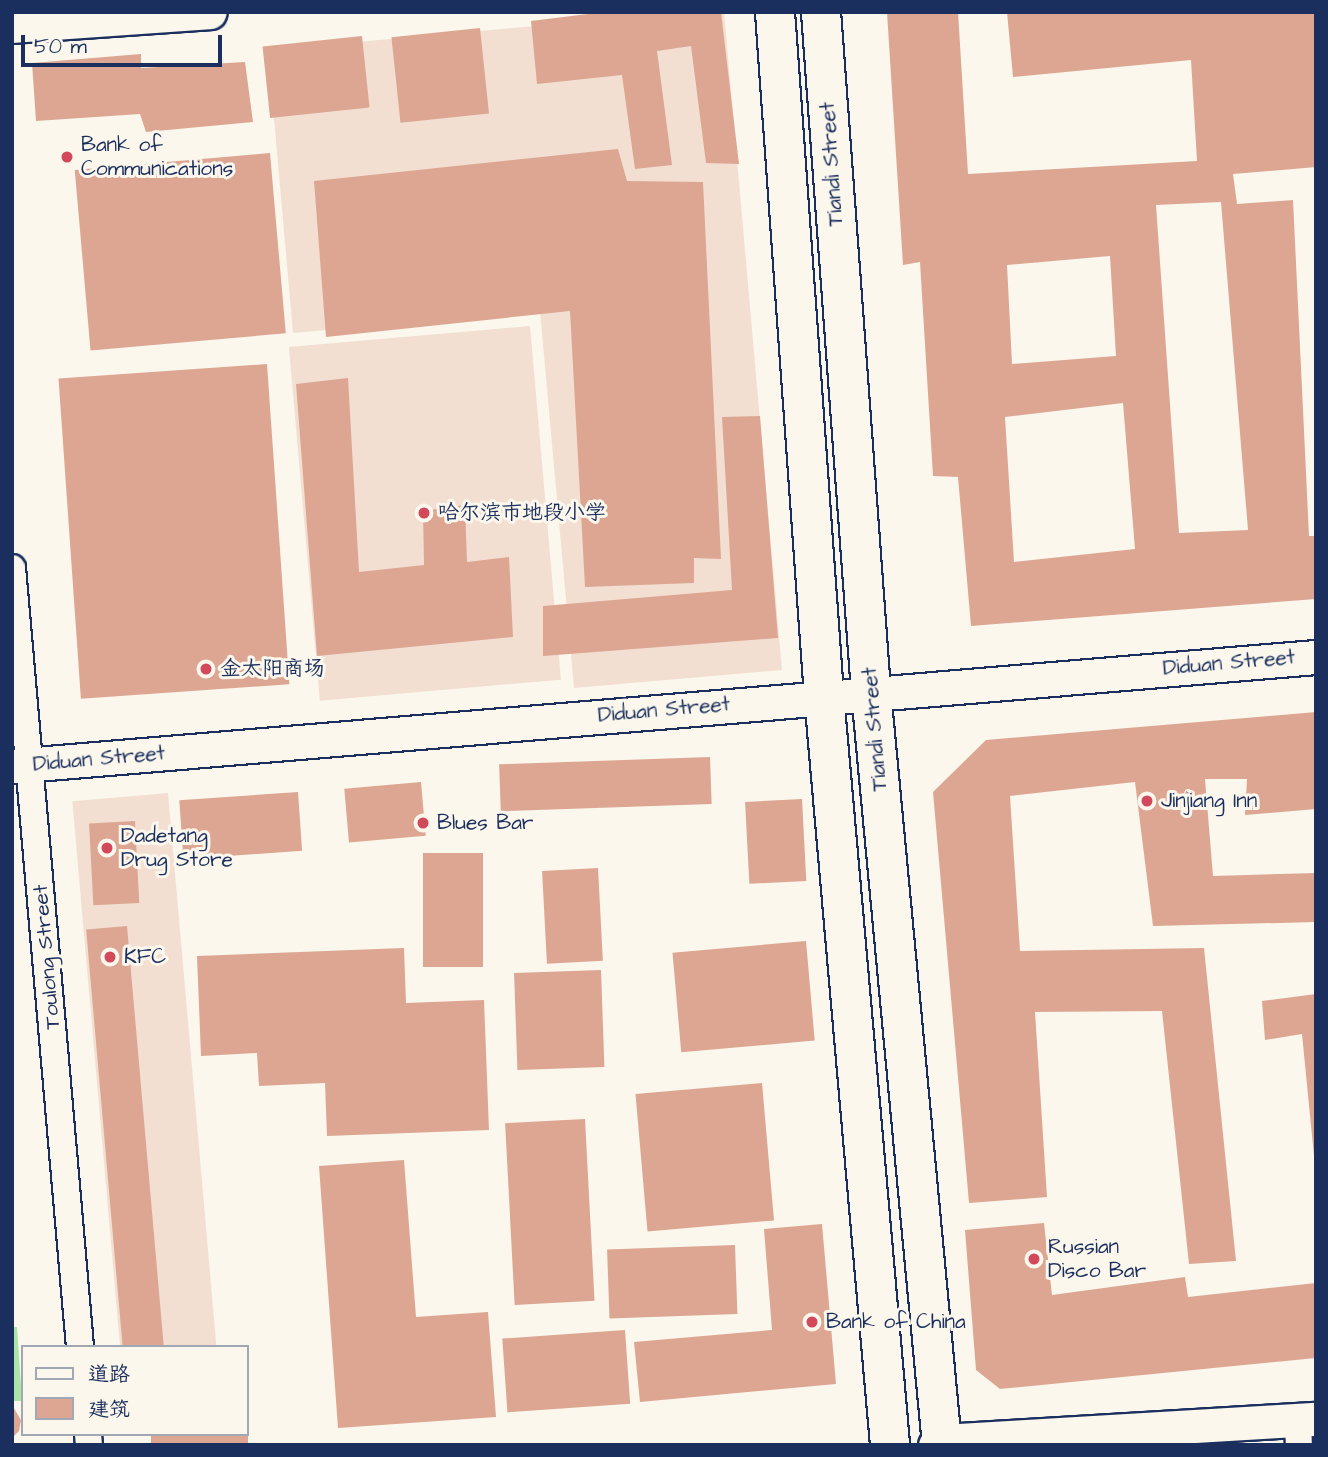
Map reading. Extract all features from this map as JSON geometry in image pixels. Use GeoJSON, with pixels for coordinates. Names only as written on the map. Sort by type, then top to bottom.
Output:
{"type":"FeatureCollection","features":[{"type":"Feature","properties":{"kind":"highway"},"geometry":{"type":"LineString","coordinates":[[775,12],[824,696],[890,1445]]}},
{"type":"Feature","properties":{"kind":"highway","name":"Tiandi Street"},"geometry":{"type":"LineString","coordinates":[[821,12],[871,692],[940,1443]]}},
{"type":"Feature","properties":{"kind":"main road"},"geometry":{"type":"LineString","coordinates":[[12,26],[210,12]]}},
{"type":"Feature","properties":{"kind":"main road","name":"Diduan Street"},"geometry":{"type":"LineString","coordinates":[[21,765],[871,692],[1316,657]]}},
{"type":"Feature","properties":{"kind":"main road"},"geometry":{"type":"LineString","coordinates":[[940,1443],[1304,1428]]}},
{"type":"Feature","properties":{"kind":"street","name":"Toulong Street"},"geometry":{"type":"LineString","coordinates":[[12,568],[21,765],[80,1345]]}},
{"type":"Feature","properties":{"kind":"shaded area"},"geometry":{"type":"Polygon","coordinates":[[[691,12],[724,12],[782,670],[574,688],[540,311],[293,333],[268,50],[691,12]]]}},
{"type":"Feature","properties":{"kind":"shaded area","name":"哈尔滨市地段小学"},"geometry":{"type":"Polygon","coordinates":[[[530,326],[561,680],[320,701],[289,347],[530,326]]]}},
{"type":"Feature","properties":{"kind":"shaded area"},"geometry":{"type":"Polygon","coordinates":[[[168,793],[216,1345],[120,1345],[72,801],[168,793]]]}},
{"type":"Feature","properties":{"kind":"green space"},"geometry":{"type":"Polygon","coordinates":[[[12,1327],[17,1327],[21,1401],[12,1401],[12,1327]]]}},
{"type":"Feature","properties":{"kind":"building"},"geometry":{"type":"Polygon","coordinates":[[[604,12],[721,12],[739,164],[706,163],[691,46],[657,51],[672,165],[635,169],[622,75],[537,84],[531,21],[604,12]]]}},
{"type":"Feature","properties":{"kind":"building"},"geometry":{"type":"Polygon","coordinates":[[[887,12],[958,12],[968,174],[1197,161],[1191,60],[1013,77],[1007,12],[1316,12],[1316,167],[1233,174],[1237,204],[1293,200],[1309,536],[1316,536],[1316,599],[971,626],[958,477],[933,476],[920,262],[903,265],[887,12]],[[1221,202],[1156,205],[1179,533],[1248,530],[1221,202]],[[1110,256],[1007,265],[1012,364],[1116,356],[1110,256]],[[1123,403],[1005,417],[1014,562],[1135,549],[1123,403]]]}},
{"type":"Feature","properties":{"kind":"building"},"geometry":{"type":"Polygon","coordinates":[[[480,28],[489,114],[400,123],[391,37],[480,28]]]}},
{"type":"Feature","properties":{"kind":"building"},"geometry":{"type":"Polygon","coordinates":[[[362,36],[370,108],[270,118],[263,46],[362,36]]]}},
{"type":"Feature","properties":{"kind":"building"},"geometry":{"type":"Polygon","coordinates":[[[141,54],[141,68],[245,62],[253,122],[146,132],[140,114],[36,121],[32,63],[141,54]]]}},
{"type":"Feature","properties":{"kind":"building"},"geometry":{"type":"Polygon","coordinates":[[[618,149],[627,181],[703,182],[721,559],[694,558],[694,583],[585,587],[570,311],[326,337],[314,181],[618,149]]]}},
{"type":"Feature","properties":{"kind":"building"},"geometry":{"type":"Polygon","coordinates":[[[270,153],[286,333],[91,350],[75,170],[270,153]]]}},
{"type":"Feature","properties":{"kind":"building"},"geometry":{"type":"Polygon","coordinates":[[[267,364],[289,684],[81,699],[59,379],[267,364]]]}},
{"type":"Feature","properties":{"kind":"building"},"geometry":{"type":"Polygon","coordinates":[[[348,378],[359,572],[424,565],[423,511],[465,505],[467,562],[509,557],[513,637],[317,656],[296,384],[348,378]]]}},
{"type":"Feature","properties":{"kind":"building"},"geometry":{"type":"Polygon","coordinates":[[[760,416],[778,638],[543,656],[543,606],[732,590],[722,417],[760,416]]]}},
{"type":"Feature","properties":{"kind":"building"},"geometry":{"type":"Polygon","coordinates":[[[1316,712],[1316,809],[1245,815],[1247,779],[1205,779],[1213,876],[1316,873],[1316,922],[1153,926],[1135,782],[1010,796],[1020,951],[1204,948],[1236,1261],[1189,1264],[1162,1011],[1035,1012],[1047,1197],[969,1203],[933,792],[986,740],[1316,712]]]}},
{"type":"Feature","properties":{"kind":"building"},"geometry":{"type":"Polygon","coordinates":[[[710,757],[712,804],[501,811],[499,764],[710,757]]]}},
{"type":"Feature","properties":{"kind":"building"},"geometry":{"type":"Polygon","coordinates":[[[421,782],[426,836],[349,843],[344,789],[421,782]]]}},
{"type":"Feature","properties":{"kind":"building"},"geometry":{"type":"Polygon","coordinates":[[[298,792],[302,851],[183,859],[179,800],[298,792]]]}},
{"type":"Feature","properties":{"kind":"building"},"geometry":{"type":"Polygon","coordinates":[[[802,799],[806,881],[749,884],[745,802],[802,799]]]}},
{"type":"Feature","properties":{"kind":"building"},"geometry":{"type":"Polygon","coordinates":[[[135,821],[139,903],[93,905],[89,823],[135,821]]]}},
{"type":"Feature","properties":{"kind":"building"},"geometry":{"type":"Polygon","coordinates":[[[423,853],[483,853],[483,967],[423,967],[423,853]]]}},
{"type":"Feature","properties":{"kind":"building"},"geometry":{"type":"Polygon","coordinates":[[[598,868],[603,961],[547,964],[542,871],[598,868]]]}},
{"type":"Feature","properties":{"kind":"building"},"geometry":{"type":"Polygon","coordinates":[[[127,926],[164,1345],[123,1345],[86,930],[127,926]]]}},
{"type":"Feature","properties":{"kind":"building"},"geometry":{"type":"Polygon","coordinates":[[[806,941],[815,1041],[681,1052],[673,953],[806,941]]]}},
{"type":"Feature","properties":{"kind":"building"},"geometry":{"type":"Polygon","coordinates":[[[404,948],[406,1003],[484,1000],[489,1130],[327,1136],[325,1083],[259,1086],[257,1053],[201,1056],[197,956],[404,948]]]}},
{"type":"Feature","properties":{"kind":"building"},"geometry":{"type":"Polygon","coordinates":[[[601,970],[604,1067],[517,1070],[514,973],[601,970]]]}},
{"type":"Feature","properties":{"kind":"building"},"geometry":{"type":"Polygon","coordinates":[[[1316,994],[1314,1156],[1302,1034],[1265,1040],[1262,1001],[1316,994]]]}},
{"type":"Feature","properties":{"kind":"building"},"geometry":{"type":"Polygon","coordinates":[[[762,1083],[774,1220],[648,1232],[635,1094],[762,1083]]]}},
{"type":"Feature","properties":{"kind":"building"},"geometry":{"type":"Polygon","coordinates":[[[585,1119],[595,1301],[515,1305],[505,1123],[585,1119]]]}},
{"type":"Feature","properties":{"kind":"building"},"geometry":{"type":"Polygon","coordinates":[[[404,1160],[416,1317],[488,1312],[496,1417],[338,1428],[319,1166],[404,1160]]]}},
{"type":"Feature","properties":{"kind":"building"},"geometry":{"type":"Polygon","coordinates":[[[1044,1223],[1052,1295],[1185,1277],[1188,1297],[1316,1283],[1316,1358],[1000,1389],[976,1370],[965,1230],[1044,1223]]]}},
{"type":"Feature","properties":{"kind":"building"},"geometry":{"type":"Polygon","coordinates":[[[822,1224],[836,1384],[640,1402],[634,1342],[772,1330],[764,1229],[822,1224]]]}},
{"type":"Feature","properties":{"kind":"building"},"geometry":{"type":"Polygon","coordinates":[[[735,1245],[737,1314],[609,1318],[607,1249],[735,1245]]]}},
{"type":"Feature","properties":{"kind":"building"},"geometry":{"type":"Polygon","coordinates":[[[625,1330],[630,1404],[507,1412],[502,1339],[625,1330]]]}},
{"type":"Feature","properties":{"kind":"building"},"geometry":{"type":"Polygon","coordinates":[[[12,1405],[21,1420],[19,1431],[12,1438],[12,1405]]]}},
{"type":"Feature","properties":{"kind":"building"},"geometry":{"type":"Polygon","coordinates":[[[151,1436],[248,1436],[248,1445],[151,1445],[151,1436]]]}},
{"type":"Feature","properties":{"kind":"place","name":"Bank of Communications"},"geometry":{"type":"Point","coordinates":[67,157]}},
{"type":"Feature","properties":{"kind":"place","name":"哈尔滨市地段小学"},"geometry":{"type":"Point","coordinates":[424,513]}},
{"type":"Feature","properties":{"kind":"place","name":"金太阳商场"},"geometry":{"type":"Point","coordinates":[206,669]}},
{"type":"Feature","properties":{"kind":"place","name":"Jinjiang Inn"},"geometry":{"type":"Point","coordinates":[1147,801]}},
{"type":"Feature","properties":{"kind":"place","name":"Blues Bar"},"geometry":{"type":"Point","coordinates":[423,823]}},
{"type":"Feature","properties":{"kind":"place","name":"Dadetang Drug Store"},"geometry":{"type":"Point","coordinates":[107,848]}},
{"type":"Feature","properties":{"kind":"place","name":"KFC"},"geometry":{"type":"Point","coordinates":[110,957]}},
{"type":"Feature","properties":{"kind":"place","name":"Russian Disco Bar"},"geometry":{"type":"Point","coordinates":[1034,1259]}},
{"type":"Feature","properties":{"kind":"place","name":"Bank of China"},"geometry":{"type":"Point","coordinates":[812,1322]}}]}
